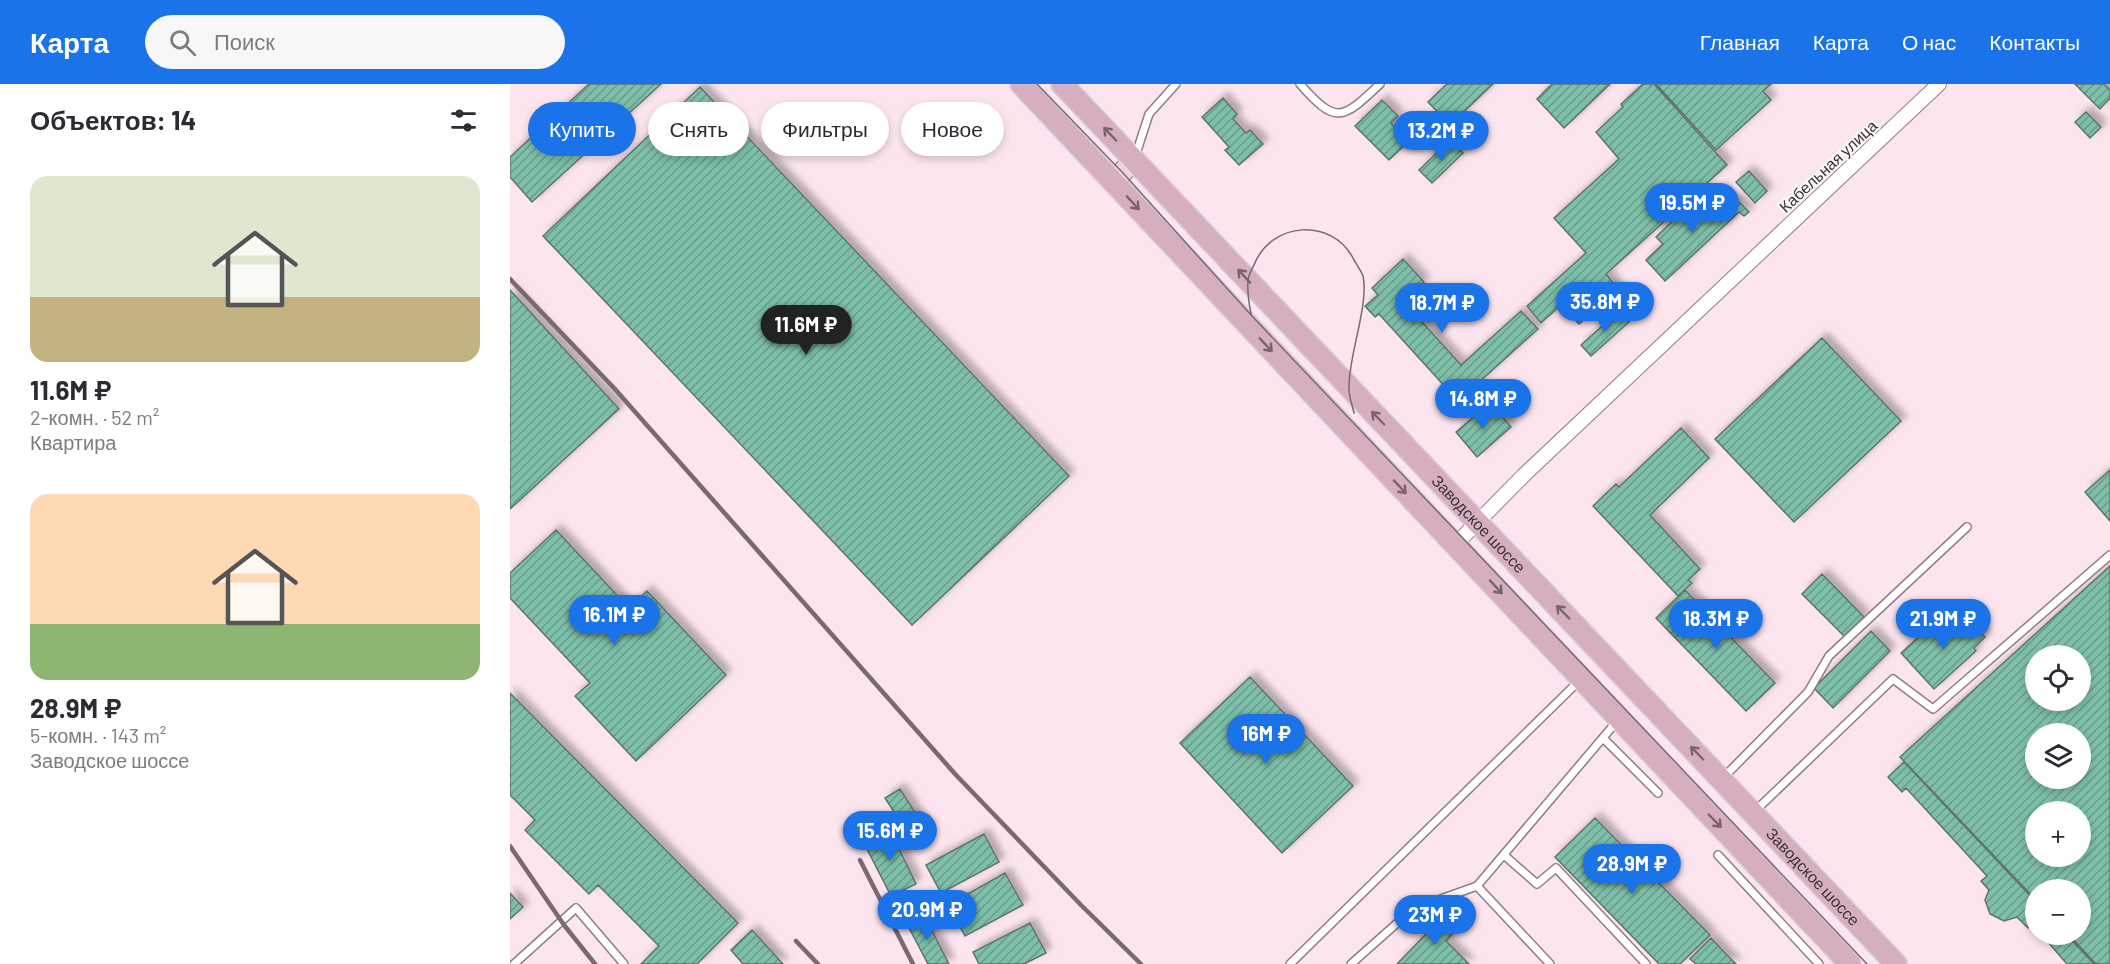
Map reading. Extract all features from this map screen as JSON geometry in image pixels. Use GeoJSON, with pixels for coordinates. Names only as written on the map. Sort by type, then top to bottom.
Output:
{"type":"FeatureCollection","features":[{"type":"Feature","properties":{"kind":"main road","name":"Заводское шоссе"},"geometry":{"type":"LineString","coordinates":[[1021,84],[1476,565],[1847,963]]}},
{"type":"Feature","properties":{"kind":"main road","name":"Заводское шоссе"},"geometry":{"type":"LineString","coordinates":[[1062,84],[1896,964]]}},
{"type":"Feature","properties":{"kind":"main road"},"geometry":{"type":"LineString","coordinates":[[1114,182],[1134,159]]}},
{"type":"Feature","properties":{"kind":"street","name":"Кабельная улица"},"geometry":{"type":"LineString","coordinates":[[1455,545],[1476,521],[1939,84]]}},
{"type":"Feature","properties":{"kind":"lane"},"geometry":{"type":"LineString","coordinates":[[1134,159],[1149,114],[1176,84]]}},
{"type":"Feature","properties":{"kind":"lane"},"geometry":{"type":"LineString","coordinates":[[1300,84],[1317,104],[1339,114],[1355,108],[1380,84]]}},
{"type":"Feature","properties":{"kind":"lane"},"geometry":{"type":"LineString","coordinates":[[1722,779],[1808,692],[1829,656],[1967,527]]}},
{"type":"Feature","properties":{"kind":"lane"},"geometry":{"type":"LineString","coordinates":[[1754,813],[1893,679],[1933,709],[2110,555]]}},
{"type":"Feature","properties":{"kind":"lane"},"geometry":{"type":"LineString","coordinates":[[1290,964],[1581,679]]}},
{"type":"Feature","properties":{"kind":"lane"},"geometry":{"type":"LineString","coordinates":[[1351,964],[1413,909],[1477,886],[1618,719]]}},
{"type":"Feature","properties":{"kind":"lane"},"geometry":{"type":"LineString","coordinates":[[1603,738],[1658,793]]}},
{"type":"Feature","properties":{"kind":"lane"},"geometry":{"type":"LineString","coordinates":[[1504,855],[1537,884],[1556,868],[1647,964]]}},
{"type":"Feature","properties":{"kind":"lane"},"geometry":{"type":"LineString","coordinates":[[1718,855],[1819,964]]}},
{"type":"Feature","properties":{"kind":"lane"},"geometry":{"type":"LineString","coordinates":[[1477,886],[1550,964]]}},
{"type":"Feature","properties":{"kind":"lane"},"geometry":{"type":"LineString","coordinates":[[514,964],[576,908],[624,964]]}},
{"type":"Feature","properties":{"kind":"building"},"geometry":{"type":"Polygon","coordinates":[[[589,84],[661,84],[636,107],[636,102],[570,102],[589,84]]]}},
{"type":"Feature","properties":{"kind":"building"},"geometry":{"type":"Polygon","coordinates":[[[1447,84],[1493,84],[1450,125],[1428,102],[1447,84]]]}},
{"type":"Feature","properties":{"kind":"building"},"geometry":{"type":"Polygon","coordinates":[[[1552,84],[1610,84],[1564,128],[1537,99],[1552,84]]]}},
{"type":"Feature","properties":{"kind":"building"},"geometry":{"type":"Polygon","coordinates":[[[1643,84],[1654,84],[1727,165],[1606,274],[1618,289],[1579,324],[1561,305],[1541,323],[1527,306],[1586,253],[1554,218],[1619,159],[1596,132],[1623,107],[1621,104],[1643,84]]]}},
{"type":"Feature","properties":{"kind":"building"},"geometry":{"type":"Polygon","coordinates":[[[1656,84],[1771,84],[1763,91],[1771,100],[1716,150],[1656,84]]]}},
{"type":"Feature","properties":{"kind":"building"},"geometry":{"type":"Polygon","coordinates":[[[2075,84],[2104,84],[2110,90],[2110,98],[2100,109],[2075,84]]]}},
{"type":"Feature","properties":{"kind":"building"},"geometry":{"type":"Polygon","coordinates":[[[700,87],[714,102],[684,102],[700,87]]]}},
{"type":"Feature","properties":{"kind":"building"},"geometry":{"type":"Polygon","coordinates":[[[1223,98],[1237,114],[1233,119],[1246,133],[1250,130],[1263,144],[1239,165],[1225,150],[1229,147],[1202,117],[1223,98]]]}},
{"type":"Feature","properties":{"kind":"building"},"geometry":{"type":"Polygon","coordinates":[[[1382,100],[1398,116],[1391,123],[1408,142],[1389,160],[1355,126],[1382,100]]]}},
{"type":"Feature","properties":{"kind":"building"},"geometry":{"type":"Polygon","coordinates":[[[2086,112],[2101,127],[2090,138],[2075,122],[2086,112]]]}},
{"type":"Feature","properties":{"kind":"building"},"geometry":{"type":"Polygon","coordinates":[[[648,136],[648,156],[749,156],[749,139],[761,151],[761,156],[765,156],[1069,476],[912,625],[543,236],[627,156],[636,156],[636,148],[648,136]]]}},
{"type":"Feature","properties":{"kind":"building"},"geometry":{"type":"Polygon","coordinates":[[[528,140],[528,156],[582,156],[532,202],[510,177],[510,157],[528,140]]]}},
{"type":"Feature","properties":{"kind":"building"},"geometry":{"type":"Polygon","coordinates":[[[1450,140],[1463,153],[1432,183],[1419,170],[1450,140]]]}},
{"type":"Feature","properties":{"kind":"building"},"geometry":{"type":"Polygon","coordinates":[[[1749,171],[1767,191],[1755,203],[1736,182],[1749,171]]]}},
{"type":"Feature","properties":{"kind":"building"},"geometry":{"type":"Polygon","coordinates":[[[1721,190],[1732,202],[1736,199],[1749,212],[1744,216],[1739,212],[1665,281],[1646,260],[1663,244],[1656,237],[1685,209],[1693,217],[1721,190]]]}},
{"type":"Feature","properties":{"kind":"building"},"geometry":{"type":"Polygon","coordinates":[[[1403,259],[1424,282],[1403,301],[1461,365],[1521,311],[1538,329],[1458,401],[1379,314],[1375,317],[1365,306],[1378,295],[1372,288],[1403,259]]]}},
{"type":"Feature","properties":{"kind":"building"},"geometry":{"type":"Polygon","coordinates":[[[510,290],[619,409],[510,509],[510,290]]]}},
{"type":"Feature","properties":{"kind":"building"},"geometry":{"type":"Polygon","coordinates":[[[1619,311],[1629,322],[1591,356],[1581,345],[1619,311]]]}},
{"type":"Feature","properties":{"kind":"building"},"geometry":{"type":"Polygon","coordinates":[[[1822,338],[1901,421],[1794,522],[1715,439],[1822,338]]]}},
{"type":"Feature","properties":{"kind":"building"},"geometry":{"type":"Polygon","coordinates":[[[1490,403],[1511,427],[1477,457],[1456,432],[1490,403]]]}},
{"type":"Feature","properties":{"kind":"building"},"geometry":{"type":"Polygon","coordinates":[[[1681,428],[1709,458],[1650,515],[1700,569],[1688,580],[1692,583],[1678,596],[1593,506],[1616,484],[1619,487],[1681,428]]]}},
{"type":"Feature","properties":{"kind":"building"},"geometry":{"type":"Polygon","coordinates":[[[2110,470],[2110,521],[2085,492],[2110,470]]]}},
{"type":"Feature","properties":{"kind":"building"},"geometry":{"type":"Polygon","coordinates":[[[556,530],[629,608],[647,591],[726,675],[636,761],[575,696],[590,683],[510,598],[510,573],[556,530]]]}},
{"type":"Feature","properties":{"kind":"building"},"geometry":{"type":"Polygon","coordinates":[[[2110,566],[2110,964],[2096,964],[2078,945],[2091,945],[2091,879],[2025,879],[2025,888],[1900,757],[2110,566]]]}},
{"type":"Feature","properties":{"kind":"building"},"geometry":{"type":"Polygon","coordinates":[[[1822,574],[1864,617],[1844,636],[1802,594],[1822,574]]]}},
{"type":"Feature","properties":{"kind":"building"},"geometry":{"type":"Polygon","coordinates":[[[1685,590],[1775,683],[1746,711],[1656,618],[1685,590]]]}},
{"type":"Feature","properties":{"kind":"building"},"geometry":{"type":"Polygon","coordinates":[[[1942,616],[1955,631],[1968,619],[1985,637],[1974,648],[1976,651],[1934,689],[1901,653],[1942,616]]]}},
{"type":"Feature","properties":{"kind":"building"},"geometry":{"type":"Polygon","coordinates":[[[1871,631],[1890,651],[1833,708],[1814,688],[1871,631]]]}},
{"type":"Feature","properties":{"kind":"building"},"geometry":{"type":"Polygon","coordinates":[[[1250,677],[1353,786],[1282,853],[1180,743],[1250,677]]]}},
{"type":"Feature","properties":{"kind":"building"},"geometry":{"type":"Polygon","coordinates":[[[510,693],[738,923],[697,964],[641,964],[659,946],[598,885],[589,894],[525,830],[535,820],[510,795],[510,693]]]}},
{"type":"Feature","properties":{"kind":"building"},"geometry":{"type":"Polygon","coordinates":[[[1904,762],[2025,890],[2025,925],[2017,917],[2004,921],[1990,914],[1985,900],[1989,890],[1981,881],[1987,876],[1906,788],[1902,792],[1888,777],[1904,762]]]}},
{"type":"Feature","properties":{"kind":"building"},"geometry":{"type":"Polygon","coordinates":[[[900,789],[929,834],[914,843],[885,798],[900,789]]]}},
{"type":"Feature","properties":{"kind":"building"},"geometry":{"type":"Polygon","coordinates":[[[1595,818],[1710,935],[1680,964],[1659,964],[1555,857],[1595,818]]]}},
{"type":"Feature","properties":{"kind":"building"},"geometry":{"type":"Polygon","coordinates":[[[889,828],[916,884],[891,896],[863,841],[889,828]]]}},
{"type":"Feature","properties":{"kind":"building"},"geometry":{"type":"Polygon","coordinates":[[[984,834],[999,862],[941,893],[926,865],[984,834]]]}},
{"type":"Feature","properties":{"kind":"building"},"geometry":{"type":"Polygon","coordinates":[[[1005,873],[1023,905],[965,936],[948,905],[1005,873]]]}},
{"type":"Feature","properties":{"kind":"building"},"geometry":{"type":"Polygon","coordinates":[[[510,893],[523,907],[510,919],[510,893]]]}},
{"type":"Feature","properties":{"kind":"building"},"geometry":{"type":"Polygon","coordinates":[[[1442,912],[1458,928],[1446,941],[1469,964],[1397,964],[1429,931],[1426,928],[1442,912]]]}},
{"type":"Feature","properties":{"kind":"building"},"geometry":{"type":"Polygon","coordinates":[[[923,913],[949,964],[928,964],[906,922],[923,913]]]}},
{"type":"Feature","properties":{"kind":"building"},"geometry":{"type":"Polygon","coordinates":[[[1030,923],[1046,953],[1024,964],[979,964],[973,952],[1030,923]]]}},
{"type":"Feature","properties":{"kind":"building"},"geometry":{"type":"Polygon","coordinates":[[[752,930],[783,964],[743,964],[731,950],[752,930]]]}},
{"type":"Feature","properties":{"kind":"building"},"geometry":{"type":"Polygon","coordinates":[[[1711,938],[1736,964],[1696,964],[1690,959],[1711,938]]]}},
{"type":"Feature","properties":{"kind":"building"},"geometry":{"type":"Polygon","coordinates":[[[2051,945],[2076,945],[2094,964],[2067,964],[2051,945]]]}},
{"type":"Feature","properties":{"kind":"tram line"},"geometry":{"type":"LineString","coordinates":[[1037,84],[1123,173],[1252,316],[1867,964]]}},
{"type":"Feature","properties":{"kind":"tram line"},"geometry":{"type":"LineString","coordinates":[[1251,314],[1249,275],[1262,250],[1274,240],[1288,233],[1302,230],[1318,231],[1332,236],[1344,246],[1363,276],[1364,288],[1350,373],[1349,392],[1354,413]]}},
{"type":"Feature","properties":{"kind":"railway"},"geometry":{"type":"LineString","coordinates":[[510,279],[614,388],[956,775],[1141,964]]}},
{"type":"Feature","properties":{"kind":"railway"},"geometry":{"type":"LineString","coordinates":[[510,846],[564,925],[595,964]]}},
{"type":"Feature","properties":{"kind":"railway"},"geometry":{"type":"LineString","coordinates":[[860,860],[913,964]]}},
{"type":"Feature","properties":{"kind":"railway"},"geometry":{"type":"LineString","coordinates":[[796,941],[818,964]]}}]}
